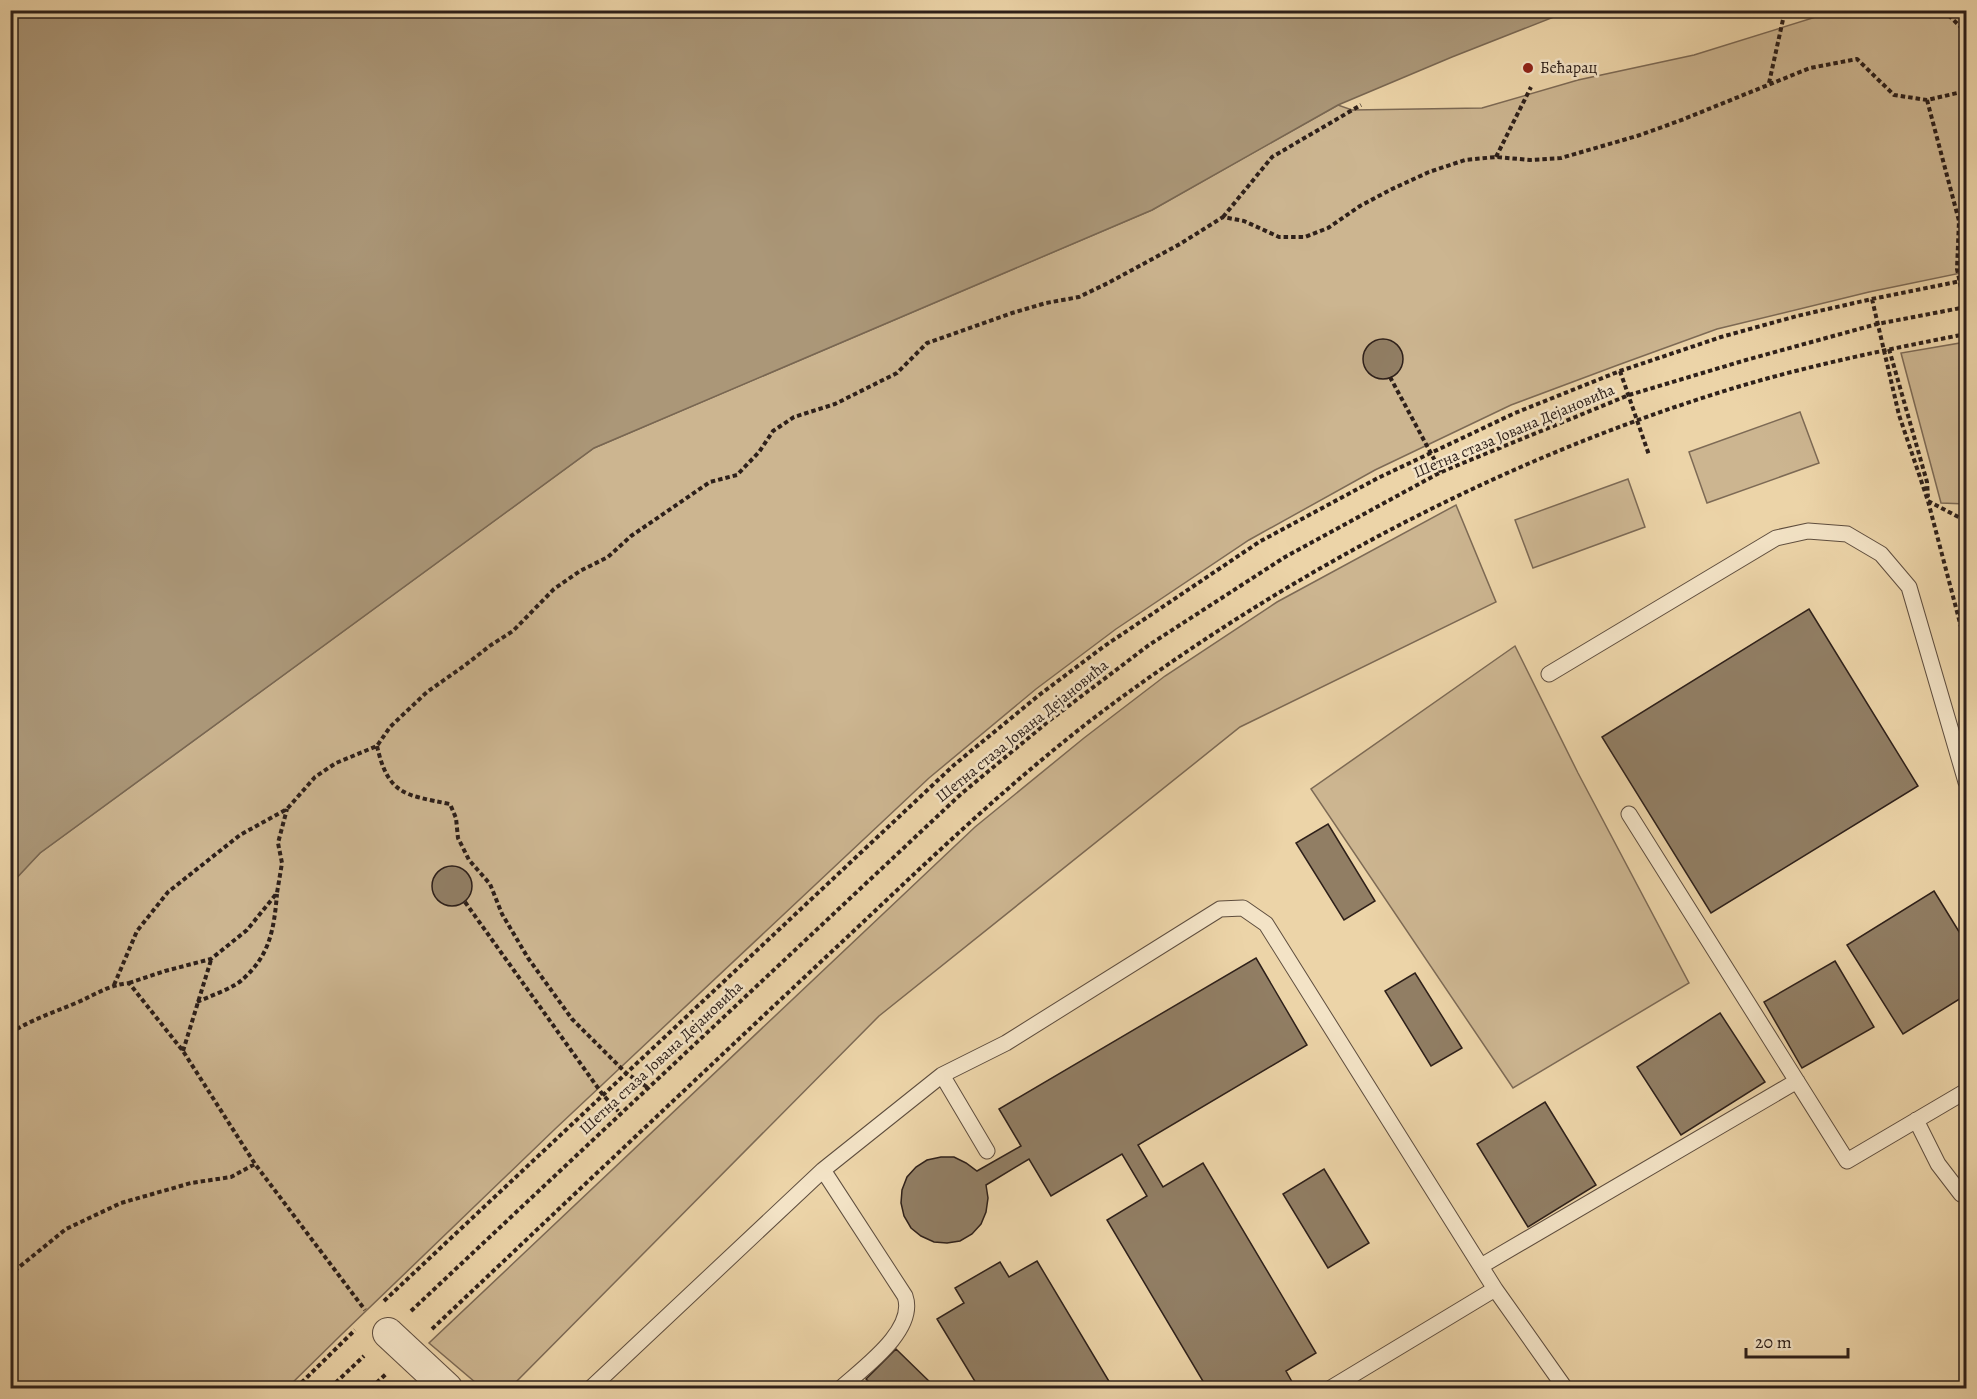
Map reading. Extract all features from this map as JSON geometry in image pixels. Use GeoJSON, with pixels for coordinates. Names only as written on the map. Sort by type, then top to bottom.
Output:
{"type":"FeatureCollection","features":[{"type":"Feature","properties":{"kind":"street"},"geometry":{"type":"LineString","coordinates":[[380,1326],[447,1389]]}},
{"type":"Feature","properties":{"kind":"lane"},"geometry":{"type":"LineString","coordinates":[[1549,674],[1776,538],[1808,531],[1847,534],[1881,554],[1909,587],[1966,782]]}},
{"type":"Feature","properties":{"kind":"lane"},"geometry":{"type":"LineString","coordinates":[[1629,814],[1847,1161],[1966,1091]]}},
{"type":"Feature","properties":{"kind":"lane"},"geometry":{"type":"LineString","coordinates":[[591,1389],[823,1170],[942,1075],[1006,1043],[1220,909],[1243,908],[1266,924],[1495,1289],[1565,1389]]}},
{"type":"Feature","properties":{"kind":"lane"},"geometry":{"type":"LineString","coordinates":[[942,1075],[987,1151]]}},
{"type":"Feature","properties":{"kind":"lane"},"geometry":{"type":"LineString","coordinates":[[1481,1266],[1797,1081]]}},
{"type":"Feature","properties":{"kind":"lane"},"geometry":{"type":"LineString","coordinates":[[1916,1120],[1938,1164],[1966,1196]]}},
{"type":"Feature","properties":{"kind":"lane"},"geometry":{"type":"LineString","coordinates":[[823,1170],[908,1303],[904,1322],[889,1344],[841,1389]]}},
{"type":"Feature","properties":{"kind":"lane"},"geometry":{"type":"LineString","coordinates":[[1331,1389],[1495,1289]]}},
{"type":"Feature","properties":{"kind":"path"},"geometry":{"type":"LineString","coordinates":[[1943,10],[1966,32]]}},
{"type":"Feature","properties":{"kind":"path"},"geometry":{"type":"LineString","coordinates":[[1768,84],[1784,15]]}},
{"type":"Feature","properties":{"kind":"path"},"geometry":{"type":"LineString","coordinates":[[1223,217],[1244,221],[1279,237],[1305,237],[1328,228],[1360,207],[1429,172],[1465,160],[1496,156],[1530,160],[1560,158],[1637,136],[1716,107],[1810,68],[1857,59],[1894,95],[1928,100],[1966,91]]}},
{"type":"Feature","properties":{"kind":"path"},"geometry":{"type":"LineString","coordinates":[[1496,156],[1531,87]]}},
{"type":"Feature","properties":{"kind":"path"},"geometry":{"type":"LineString","coordinates":[[1928,100],[1959,221],[1957,269],[1966,307]]}},
{"type":"Feature","properties":{"kind":"path"},"geometry":{"type":"LineString","coordinates":[[114,985],[137,931],[168,892],[240,835],[287,809],[315,777],[336,763],[377,746],[390,727],[427,692],[491,645],[513,632],[554,589],[580,571],[608,557],[631,536],[710,482],[737,475],[759,452],[773,431],[780,426],[794,417],[835,404],[897,373],[927,343],[1012,313],[1079,297],[1108,284],[1223,217],[1272,157],[1361,105]]}},
{"type":"Feature","properties":{"kind":"path"},"geometry":{"type":"LineString","coordinates":[[371,1389],[380,1326],[603,1095],[954,765],[1038,696],[1103,647],[1259,542],[1378,478],[1515,413],[1620,371],[1721,337],[1797,316],[1966,280]]}},
{"type":"Feature","properties":{"kind":"path"},"geometry":{"type":"LineString","coordinates":[[1872,299],[1877,324],[1927,482],[1928,501]]}},
{"type":"Feature","properties":{"kind":"path","name":"Шетна стаза Јована Дејановића"},"geometry":{"type":"LineString","coordinates":[[330,1389],[380,1326],[620,1113],[961,794],[1050,720],[1149,645],[1275,563],[1442,472],[1629,395],[1877,324],[1966,307]]}},
{"type":"Feature","properties":{"kind":"path"},"geometry":{"type":"LineString","coordinates":[[296,1389],[380,1326],[988,805],[1106,709],[1227,625],[1343,555],[1462,494],[1552,453],[1637,420],[1722,392],[1846,358],[1966,334]]}},
{"type":"Feature","properties":{"kind":"path"},"geometry":{"type":"LineString","coordinates":[[1887,350],[1899,415],[1928,501],[1966,646]]}},
{"type":"Feature","properties":{"kind":"path"},"geometry":{"type":"LineString","coordinates":[[1620,371],[1649,454]]}},
{"type":"Feature","properties":{"kind":"path"},"geometry":{"type":"LineString","coordinates":[[1390,377],[1442,472]]}},
{"type":"Feature","properties":{"kind":"path"},"geometry":{"type":"LineString","coordinates":[[1928,501],[1966,520]]}},
{"type":"Feature","properties":{"kind":"path"},"geometry":{"type":"LineString","coordinates":[[1958,614],[1966,612]]}},
{"type":"Feature","properties":{"kind":"path"},"geometry":{"type":"LineString","coordinates":[[377,746],[390,781],[407,795],[450,804],[456,818],[458,838],[469,860],[490,884],[502,914],[528,958],[572,1019],[626,1073],[647,1087]]}},
{"type":"Feature","properties":{"kind":"path"},"geometry":{"type":"LineString","coordinates":[[197,1002],[243,981],[267,949],[275,919],[282,863],[279,843],[287,809]]}},
{"type":"Feature","properties":{"kind":"path"},"geometry":{"type":"LineString","coordinates":[[10,1033],[42,1015],[76,1003],[114,985],[129,983],[211,959],[247,930],[277,893]]}},
{"type":"Feature","properties":{"kind":"path"},"geometry":{"type":"LineString","coordinates":[[465,902],[603,1095],[620,1113]]}},
{"type":"Feature","properties":{"kind":"path"},"geometry":{"type":"LineString","coordinates":[[183,1052],[211,959]]}},
{"type":"Feature","properties":{"kind":"path"},"geometry":{"type":"LineString","coordinates":[[129,983],[183,1052],[255,1164],[380,1326]]}},
{"type":"Feature","properties":{"kind":"path"},"geometry":{"type":"LineString","coordinates":[[10,1277],[13,1272],[66,1229],[121,1203],[191,1183],[231,1177],[255,1164]]}},
{"type":"Feature","properties":{"kind":"shaded area"},"geometry":{"type":"Polygon","coordinates":[[[11,10],[1569,11],[1338,105],[1152,210],[594,448],[40,853],[11,884],[11,10]]]}},
{"type":"Feature","properties":{"kind":"shaded area"},"geometry":{"type":"Polygon","coordinates":[[[1835,11],[1966,11],[1966,272],[1869,292],[1717,329],[1618,365],[1511,405],[1375,470],[1249,540],[1116,629],[1036,689],[929,778],[555,1129],[287,1388],[11,1388],[10,884],[40,853],[594,448],[1152,210],[1338,105],[1352,110],[1482,108],[1578,80],[1694,55],[1835,11]]]}},
{"type":"Feature","properties":{"kind":"shaded area"},"geometry":{"type":"Polygon","coordinates":[[[1966,342],[1966,504],[1941,503],[1901,353],[1966,342]]]}},
{"type":"Feature","properties":{"kind":"shaded area"},"geometry":{"type":"Polygon","coordinates":[[[1800,412],[1819,463],[1707,503],[1689,452],[1800,412]]]}},
{"type":"Feature","properties":{"kind":"shaded area"},"geometry":{"type":"Polygon","coordinates":[[[1628,479],[1645,527],[1533,568],[1515,520],[1628,479]]]}},
{"type":"Feature","properties":{"kind":"shaded area"},"geometry":{"type":"Polygon","coordinates":[[[1456,505],[1496,602],[1240,727],[879,1016],[510,1388],[482,1388],[429,1343],[975,827],[1084,738],[1165,676],[1277,602],[1456,505]]]}},
{"type":"Feature","properties":{"kind":"shaded area"},"geometry":{"type":"Polygon","coordinates":[[[1515,646],[1578,773],[1689,983],[1513,1088],[1311,789],[1515,646]]]}},
{"type":"Feature","properties":{"kind":"building"},"geometry":{"type":"Polygon","coordinates":[[[1383,339],[1397,345],[1403,359],[1397,373],[1383,379],[1369,373],[1363,359],[1369,345],[1383,339]]]}},
{"type":"Feature","properties":{"kind":"building"},"geometry":{"type":"Polygon","coordinates":[[[1809,609],[1918,786],[1711,913],[1602,737],[1809,609]]]}},
{"type":"Feature","properties":{"kind":"building"},"geometry":{"type":"Polygon","coordinates":[[[1328,824],[1375,901],[1344,920],[1296,843],[1328,824]]]}},
{"type":"Feature","properties":{"kind":"building"},"geometry":{"type":"Polygon","coordinates":[[[452,866],[466,872],[472,886],[466,900],[452,906],[438,900],[432,886],[438,872],[452,866]]]}},
{"type":"Feature","properties":{"kind":"building"},"geometry":{"type":"Polygon","coordinates":[[[1934,891],[1966,943],[1966,995],[1903,1034],[1847,945],[1934,891]]]}},
{"type":"Feature","properties":{"kind":"building"},"geometry":{"type":"Polygon","coordinates":[[[1256,958],[1307,1045],[1138,1145],[1163,1187],[1203,1163],[1316,1353],[1286,1371],[1295,1387],[1207,1388],[1107,1220],[1147,1196],[1122,1154],[1051,1196],[1029,1159],[986,1185],[988,1198],[981,1224],[972,1234],[960,1241],[934,1242],[911,1228],[904,1216],[901,1203],[902,1190],[907,1177],[916,1167],[927,1160],[954,1157],[977,1171],[1021,1146],[999,1109],[1256,958]]]}},
{"type":"Feature","properties":{"kind":"building"},"geometry":{"type":"Polygon","coordinates":[[[1835,961],[1874,1027],[1802,1068],[1764,1002],[1835,961]]]}},
{"type":"Feature","properties":{"kind":"building"},"geometry":{"type":"Polygon","coordinates":[[[1415,973],[1462,1048],[1431,1066],[1385,991],[1415,973]]]}},
{"type":"Feature","properties":{"kind":"building"},"geometry":{"type":"Polygon","coordinates":[[[1720,1013],[1765,1082],[1681,1135],[1637,1067],[1720,1013]]]}},
{"type":"Feature","properties":{"kind":"building"},"geometry":{"type":"Polygon","coordinates":[[[1545,1102],[1596,1185],[1528,1227],[1477,1144],[1545,1102]]]}},
{"type":"Feature","properties":{"kind":"building"},"geometry":{"type":"Polygon","coordinates":[[[1324,1169],[1369,1243],[1328,1268],[1283,1194],[1324,1169]]]}},
{"type":"Feature","properties":{"kind":"building"},"geometry":{"type":"Polygon","coordinates":[[[1037,1261],[1113,1388],[979,1388],[937,1319],[964,1303],[955,1288],[1000,1262],[1009,1277],[1037,1261]]]}},
{"type":"Feature","properties":{"kind":"building"},"geometry":{"type":"Polygon","coordinates":[[[896,1349],[936,1388],[869,1388],[872,1385],[866,1379],[896,1349]]]}},
{"type":"Feature","properties":{"kind":"place","name":"Бећарац"},"geometry":{"type":"Point","coordinates":[1528,68]}}]}
